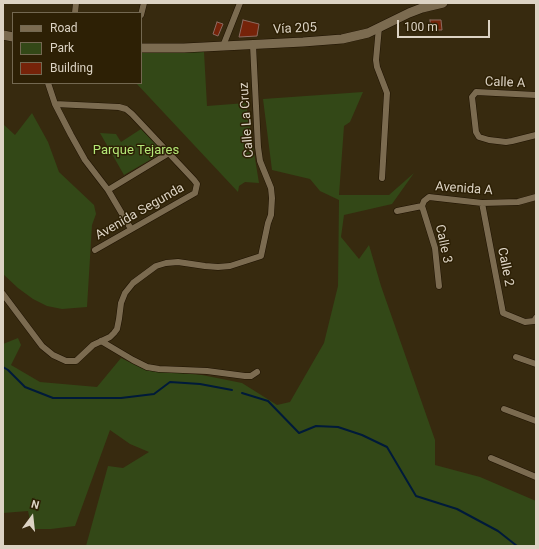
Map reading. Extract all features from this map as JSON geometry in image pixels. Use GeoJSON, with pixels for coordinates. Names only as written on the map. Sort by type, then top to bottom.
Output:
{"type":"FeatureCollection","features":[{"type":"Feature","properties":{"kind":"main road","name":"Vía 205"},"geometry":{"type":"LineString","coordinates":[[142,48],[253,45],[342,39],[368,33],[422,5],[443,3]]}},
{"type":"Feature","properties":{"kind":"street"},"geometry":{"type":"LineString","coordinates":[[223,46],[240,3]]}},
{"type":"Feature","properties":{"kind":"street"},"geometry":{"type":"LineString","coordinates":[[379,27],[376,60],[377,67],[387,93],[382,178]]}},
{"type":"Feature","properties":{"kind":"street","name":"Calle La Cruz"},"geometry":{"type":"LineString","coordinates":[[3,294],[42,346],[53,355],[66,361],[76,361],[93,345],[110,336],[117,329],[121,303],[125,292],[132,283],[156,266],[178,262],[218,267],[230,266],[261,256],[271,215],[272,198],[271,188],[260,161],[258,147],[253,45]]}},
{"type":"Feature","properties":{"kind":"street"},"geometry":{"type":"LineString","coordinates":[[48,84],[55,104],[70,135],[85,160],[108,190],[131,229]]}},
{"type":"Feature","properties":{"kind":"street","name":"Calle A"},"geometry":{"type":"LineString","coordinates":[[536,95],[476,92],[472,97],[476,132],[479,137],[489,140],[512,141],[536,135]]}},
{"type":"Feature","properties":{"kind":"street"},"geometry":{"type":"LineString","coordinates":[[55,104],[119,107],[126,109],[169,153],[108,190]]}},
{"type":"Feature","properties":{"kind":"street","name":"Avenida Segunda"},"geometry":{"type":"LineString","coordinates":[[95,250],[195,193],[197,184],[169,153]]}},
{"type":"Feature","properties":{"kind":"street","name":"Avenida A"},"geometry":{"type":"LineString","coordinates":[[396,211],[422,206],[424,201],[429,197],[482,203],[518,202],[536,197]]}},
{"type":"Feature","properties":{"kind":"street","name":"Calle 2"},"geometry":{"type":"LineString","coordinates":[[482,203],[503,313],[524,322],[534,321],[536,318]]}},
{"type":"Feature","properties":{"kind":"street","name":"Calle 3"},"geometry":{"type":"LineString","coordinates":[[422,206],[435,248],[439,286]]}},
{"type":"Feature","properties":{"kind":"street"},"geometry":{"type":"LineString","coordinates":[[101,341],[147,367],[207,371],[245,376],[251,376],[257,372]]}},
{"type":"Feature","properties":{"kind":"street"},"geometry":{"type":"LineString","coordinates":[[516,357],[536,364]]}},
{"type":"Feature","properties":{"kind":"street"},"geometry":{"type":"LineString","coordinates":[[504,409],[536,421]]}},
{"type":"Feature","properties":{"kind":"street"},"geometry":{"type":"LineString","coordinates":[[491,458],[536,477]]}},
{"type":"Feature","properties":{"kind":"green space"},"geometry":{"type":"Polygon","coordinates":[[[204,52],[207,106],[246,103],[259,183],[245,182],[239,186],[238,192],[137,84],[142,84],[142,53],[204,52]]]}},
{"type":"Feature","properties":{"kind":"green space"},"geometry":{"type":"Polygon","coordinates":[[[363,92],[350,122],[344,126],[339,195],[389,195],[414,173],[392,204],[344,215],[341,237],[359,259],[369,245],[381,286],[435,440],[435,465],[480,477],[536,501],[536,546],[86,546],[108,466],[123,468],[149,452],[130,444],[110,430],[75,526],[51,529],[32,529],[28,511],[3,513],[3,344],[18,338],[21,345],[11,365],[40,382],[97,387],[121,358],[146,370],[202,375],[242,383],[277,405],[290,402],[324,343],[338,286],[339,200],[320,191],[310,179],[272,170],[263,99],[363,92]]]}},
{"type":"Feature","properties":{"kind":"green space"},"geometry":{"type":"Polygon","coordinates":[[[32,113],[48,142],[59,172],[94,205],[96,214],[92,225],[87,307],[62,309],[47,306],[33,299],[3,274],[3,124],[15,135],[32,113]]]}},
{"type":"Feature","properties":{"kind":"green space","name":"Parque Tejares"},"geometry":{"type":"Polygon","coordinates":[[[141,129],[160,149],[160,154],[124,175],[100,133],[116,134],[121,142],[141,129]]]}},
{"type":"Feature","properties":{"kind":"building"},"geometry":{"type":"Polygon","coordinates":[[[243,20],[259,24],[257,36],[239,37],[243,20]]]}},
{"type":"Feature","properties":{"kind":"building"},"geometry":{"type":"Polygon","coordinates":[[[430,20],[441,20],[442,30],[431,30],[430,20]]]}},
{"type":"Feature","properties":{"kind":"building"},"geometry":{"type":"Polygon","coordinates":[[[217,22],[223,24],[218,36],[213,34],[217,22]]]}},
{"type":"Feature","properties":{"kind":"waterway"},"geometry":{"type":"LineString","coordinates":[[3,367],[25,387],[53,398],[121,398],[154,394],[170,382],[200,384],[232,390]]}},
{"type":"Feature","properties":{"kind":"waterway"},"geometry":{"type":"LineString","coordinates":[[242,393],[268,401],[299,433],[316,426],[338,427],[362,435],[387,447],[416,496],[457,509],[498,531],[517,546]]}}]}
